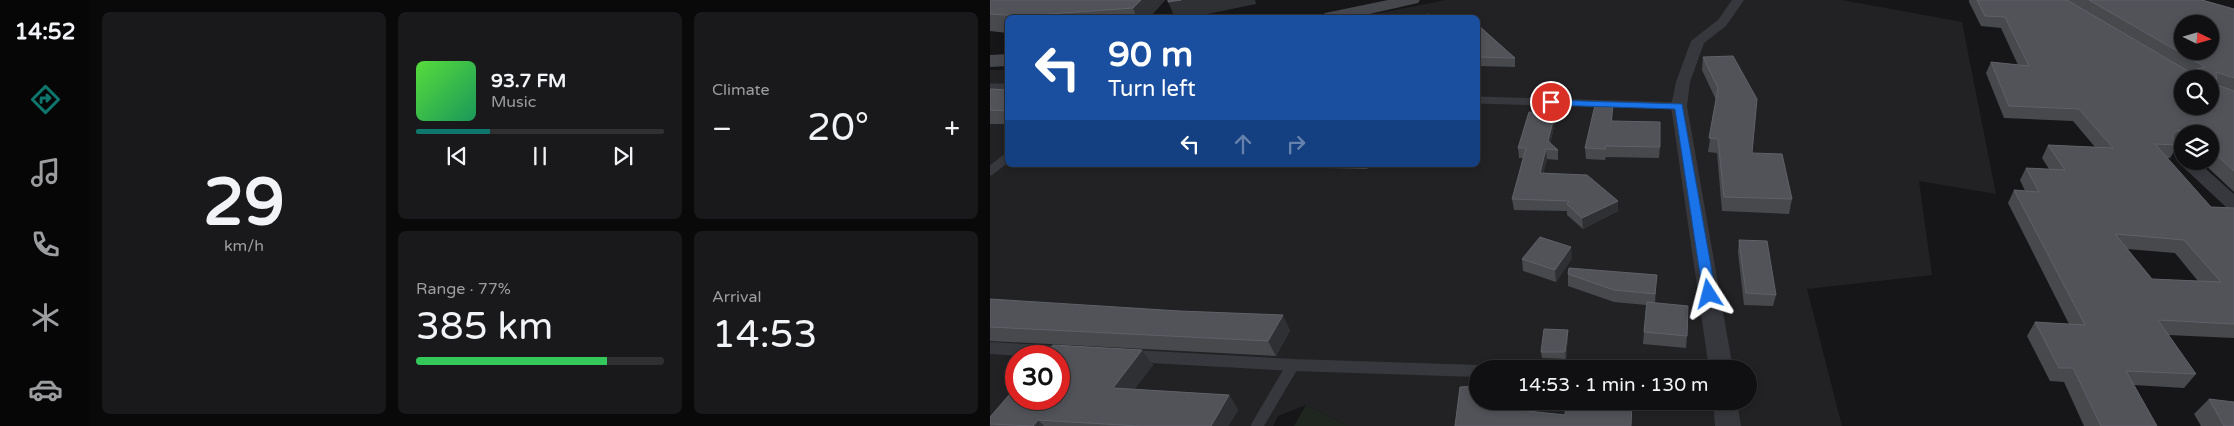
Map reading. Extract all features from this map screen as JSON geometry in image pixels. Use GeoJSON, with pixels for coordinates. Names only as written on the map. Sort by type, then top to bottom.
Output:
{"type":"FeatureCollection","features":[{"type":"Feature","properties":{"kind":"main road"},"geometry":{"type":"LineString","coordinates":[[1340,15],[1412,0]]}},
{"type":"Feature","properties":{"kind":"main road"},"geometry":{"type":"LineString","coordinates":[[990,61],[1005,60]]}},
{"type":"Feature","properties":{"kind":"street"},"geometry":{"type":"LineString","coordinates":[[1720,360],[1679,106],[1683,82],[1698,41],[1722,23],[1736,2]]}},
{"type":"Feature","properties":{"kind":"street"},"geometry":{"type":"LineString","coordinates":[[2197,170],[2234,204]]}},
{"type":"Feature","properties":{"kind":"street"},"geometry":{"type":"LineString","coordinates":[[1726,410],[1728,426]]}},
{"type":"Feature","properties":{"kind":"lane"},"geometry":{"type":"LineString","coordinates":[[990,87],[1005,88]]}},
{"type":"Feature","properties":{"kind":"lane"},"geometry":{"type":"LineString","coordinates":[[1480,100],[1679,106]]}},
{"type":"Feature","properties":{"kind":"lane"},"geometry":{"type":"LineString","coordinates":[[990,170],[1005,159]]}},
{"type":"Feature","properties":{"kind":"lane"},"geometry":{"type":"LineString","coordinates":[[990,348],[1005,349]]}},
{"type":"Feature","properties":{"kind":"lane"},"geometry":{"type":"LineString","coordinates":[[1117,356],[1293,365],[1469,371]]}},
{"type":"Feature","properties":{"kind":"lane"},"geometry":{"type":"LineString","coordinates":[[1258,426],[1293,365]]}},
{"type":"Feature","properties":{"kind":"shaded area"},"geometry":{"type":"Polygon","coordinates":[[[1446,0],[1842,0],[1962,22],[1996,194],[1919,181],[1932,275],[1807,289],[1842,426],[1348,426],[1306,405],[1278,416],[1273,426],[990,426],[990,70],[1005,70],[1005,167],[1480,167],[1480,15],[1369,15],[1446,0]]]}},
{"type":"Feature","properties":{"kind":"shaded area"},"geometry":{"type":"Polygon","coordinates":[[[1306,405],[1348,426],[1294,426],[1306,405]]]}},
{"type":"Feature","properties":{"kind":"building"},"geometry":{"type":"Polygon","coordinates":[[[990,0],[1141,0],[1133,8],[1035,15],[990,14],[990,0]]]}},
{"type":"Feature","properties":{"kind":"building"},"geometry":{"type":"Polygon","coordinates":[[[1977,0],[2067,0],[2186,70],[2174,70],[2174,115],[2219,115],[2219,86],[2234,91],[2234,171],[2219,157],[2219,125],[2174,125],[2174,134],[2172,136],[2174,145],[2155,144],[2174,165],[2174,170],[2178,170],[2211,207],[2234,208],[2234,324],[2158,320],[2196,374],[2126,371],[2157,426],[2101,426],[2073,368],[2059,368],[2035,322],[2085,325],[2014,190],[2039,192],[2026,168],[2065,170],[2048,145],[2113,148],[2079,109],[2009,106],[1991,62],[2029,66],[2005,17],[1985,16],[1977,0]],[[2115,234],[2152,279],[2221,282],[2184,240],[2115,234]]]}},
{"type":"Feature","properties":{"kind":"building"},"geometry":{"type":"Polygon","coordinates":[[[2089,0],[2202,0],[2234,9],[2234,78],[2219,73],[2219,70],[2192,70],[2205,67],[2193,60],[2219,60],[2219,15],[2174,15],[2174,49],[2089,0]]]}},
{"type":"Feature","properties":{"kind":"building"},"geometry":{"type":"Polygon","coordinates":[[[1480,27],[1515,58],[1480,57],[1480,27]]]}},
{"type":"Feature","properties":{"kind":"building"},"geometry":{"type":"Polygon","coordinates":[[[1733,56],[1757,99],[1752,153],[1782,154],[1792,199],[1724,197],[1718,139],[1709,138],[1718,88],[1703,57],[1733,56]]]}},
{"type":"Feature","properties":{"kind":"building"},"geometry":{"type":"Polygon","coordinates":[[[990,89],[1005,90],[1005,111],[990,110],[990,89]]]}},
{"type":"Feature","properties":{"kind":"building"},"geometry":{"type":"Polygon","coordinates":[[[1595,105],[1613,106],[1611,121],[1660,122],[1660,147],[1606,146],[1605,149],[1585,148],[1595,105]]]}},
{"type":"Feature","properties":{"kind":"building"},"geometry":{"type":"Polygon","coordinates":[[[1529,112],[1555,113],[1548,141],[1558,150],[1546,149],[1540,173],[1587,175],[1618,201],[1582,218],[1567,204],[1569,201],[1512,199],[1526,148],[1518,148],[1529,112]]]}},
{"type":"Feature","properties":{"kind":"building"},"geometry":{"type":"Polygon","coordinates":[[[1540,237],[1571,247],[1555,270],[1522,259],[1540,237]]]}},
{"type":"Feature","properties":{"kind":"building"},"geometry":{"type":"Polygon","coordinates":[[[1739,240],[1767,241],[1776,295],[1746,293],[1739,240]]]}},
{"type":"Feature","properties":{"kind":"building"},"geometry":{"type":"Polygon","coordinates":[[[1569,268],[1657,275],[1655,294],[1614,290],[1568,274],[1569,268]]]}},
{"type":"Feature","properties":{"kind":"building"},"geometry":{"type":"Polygon","coordinates":[[[990,299],[1180,311],[1283,315],[1268,341],[990,327],[990,299]]]}},
{"type":"Feature","properties":{"kind":"building"},"geometry":{"type":"Polygon","coordinates":[[[1647,302],[1688,306],[1687,336],[1644,332],[1647,302]]]}},
{"type":"Feature","properties":{"kind":"building"},"geometry":{"type":"Polygon","coordinates":[[[1544,329],[1568,330],[1565,352],[1541,352],[1544,329]]]}},
{"type":"Feature","properties":{"kind":"building"},"geometry":{"type":"Polygon","coordinates":[[[1070,346],[1142,350],[1113,388],[1229,395],[1211,426],[1138,426],[1038,420],[1033,426],[990,424],[990,417],[1005,400],[1005,410],[1070,410],[1070,346]]]}},
{"type":"Feature","properties":{"kind":"building"},"geometry":{"type":"Polygon","coordinates":[[[1469,386],[1469,410],[1519,410],[1565,415],[1565,410],[1632,410],[1631,426],[1455,426],[1460,387],[1469,386]]]}},
{"type":"Feature","properties":{"kind":"building"},"geometry":{"type":"Polygon","coordinates":[[[2209,399],[2234,402],[2234,426],[2224,426],[2209,399]]]}},
{"type":"Feature","properties":{"kind":"route"},"geometry":{"type":"LineString","coordinates":[[1551,102],[1679,106],[1709,294]]}}]}
